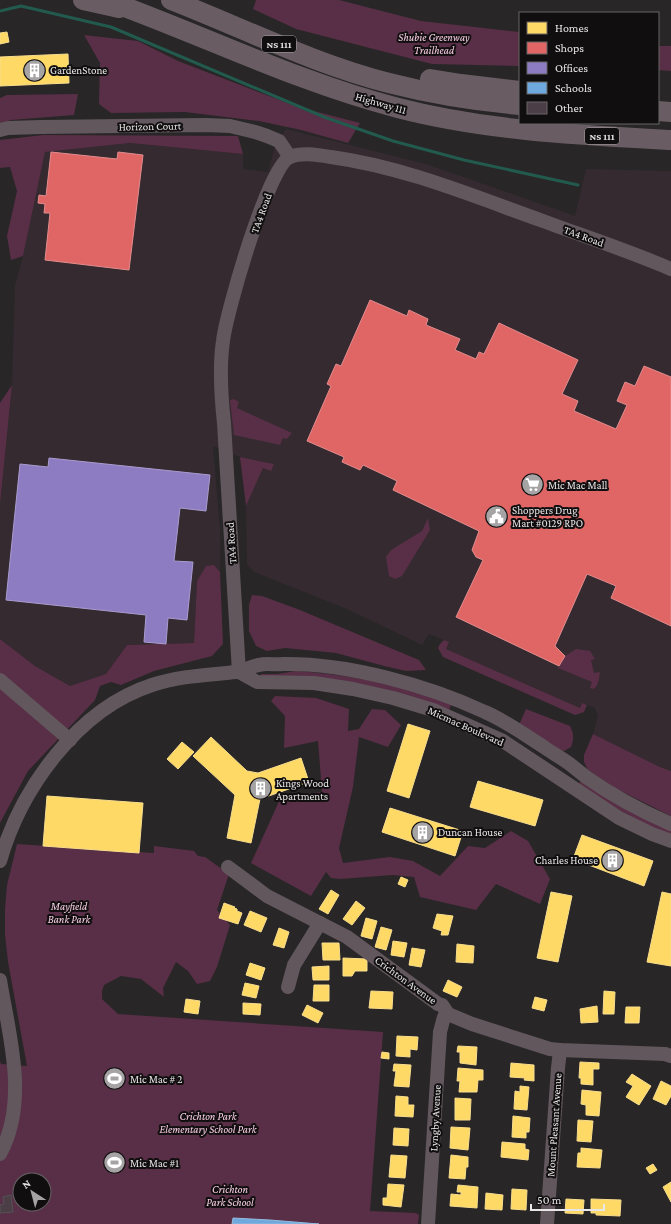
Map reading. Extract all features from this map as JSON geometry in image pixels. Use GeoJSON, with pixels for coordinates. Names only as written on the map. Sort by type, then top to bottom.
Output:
{"type":"FeatureCollection","features":[{"type":"Feature","properties":{"kind":"highway"},"geometry":{"type":"LineString","coordinates":[[83,0],[144,14]]}},
{"type":"Feature","properties":{"kind":"highway","name":"Highway 111"},"geometry":{"type":"LineString","coordinates":[[106,0],[324,86],[432,116],[466,123],[533,130],[671,140]]}},
{"type":"Feature","properties":{"kind":"highway","name":"Highway 111"},"geometry":{"type":"LineString","coordinates":[[171,0],[311,57],[388,83],[459,98],[519,105]]}},
{"type":"Feature","properties":{"kind":"highway"},"geometry":{"type":"LineString","coordinates":[[388,83],[430,79],[519,91]]}},
{"type":"Feature","properties":{"kind":"highway"},"geometry":{"type":"LineString","coordinates":[[659,98],[671,98]]}},
{"type":"Feature","properties":{"kind":"highway"},"geometry":{"type":"LineString","coordinates":[[659,111],[671,112]]}},
{"type":"Feature","properties":{"kind":"highway"},"geometry":{"type":"LineString","coordinates":[[533,130],[586,142],[671,148]]}},
{"type":"Feature","properties":{"kind":"street","name":"Horizon Court"},"geometry":{"type":"LineString","coordinates":[[0,130],[8,128],[41,127],[230,126],[255,132],[279,141],[290,157]]}},
{"type":"Feature","properties":{"kind":"street","name":"TA4 Road"},"geometry":{"type":"LineString","coordinates":[[239,672],[221,390],[223,341],[233,293],[260,211],[279,168],[284,161],[290,157],[316,155],[342,159],[419,177],[577,233],[671,269]]}},
{"type":"Feature","properties":{"kind":"street","name":"Micmac Boulevard"},"geometry":{"type":"LineString","coordinates":[[0,861],[9,833],[26,797],[37,779],[70,740],[106,708],[151,685],[188,677],[239,672],[259,665],[296,664],[331,667],[381,677],[438,693],[486,712],[571,764],[585,776],[618,797],[641,810],[670,823]]}},
{"type":"Feature","properties":{"kind":"street","name":"Micmac Boulevard"},"geometry":{"type":"LineString","coordinates":[[239,672],[257,682],[314,683],[353,689],[393,698],[433,710],[503,741],[618,818],[671,841]]}},
{"type":"Feature","properties":{"kind":"street"},"geometry":{"type":"LineString","coordinates":[[0,680],[70,740]]}},
{"type":"Feature","properties":{"kind":"street","name":"Crichton Avenue"},"geometry":{"type":"LineString","coordinates":[[228,867],[267,896],[320,922],[346,937],[438,1004],[442,1005],[448,1014],[472,1024],[550,1049],[664,1054],[671,1056]]}},
{"type":"Feature","properties":{"kind":"street"},"geometry":{"type":"LineString","coordinates":[[288,987],[294,964],[320,922]]}},
{"type":"Feature","properties":{"kind":"street"},"geometry":{"type":"LineString","coordinates":[[0,980],[16,1086],[8,1136],[0,1154]]}},
{"type":"Feature","properties":{"kind":"street","name":"Lyngby Avenue"},"geometry":{"type":"LineString","coordinates":[[428,1224],[440,1032],[444,1018],[448,1014]]}},
{"type":"Feature","properties":{"kind":"street","name":"Mount Pleasant Avenue"},"geometry":{"type":"LineString","coordinates":[[547,1224],[560,1050]]}},
{"type":"Feature","properties":{"kind":"shaded area","name":"Mic Mac Mall"},"geometry":{"type":"Polygon","coordinates":[[[286,129],[426,164],[575,216],[586,169],[671,171],[671,771],[593,734],[598,716],[595,708],[582,703],[580,708],[445,649],[448,642],[429,634],[422,645],[347,609],[254,572],[247,564],[246,506],[263,467],[274,464],[240,457],[213,446],[220,529],[220,572],[214,565],[197,581],[194,643],[127,645],[106,674],[70,686],[35,666],[0,639],[0,505],[12,385],[15,285],[23,256],[45,152],[130,143],[243,154],[243,169],[268,172],[276,143],[286,129]]]}},
{"type":"Feature","properties":{"kind":"green space","name":"Shubie Greenway Trailhead"},"geometry":{"type":"Polygon","coordinates":[[[256,0],[339,0],[421,21],[519,32],[519,66],[432,64],[296,29],[253,9],[256,0]]]}},
{"type":"Feature","properties":{"kind":"green space"},"geometry":{"type":"Polygon","coordinates":[[[84,35],[138,41],[178,61],[298,107],[360,123],[348,143],[301,130],[259,121],[185,112],[111,113],[99,104],[100,63],[84,35]]]}},
{"type":"Feature","properties":{"kind":"green space"},"geometry":{"type":"Polygon","coordinates":[[[659,46],[671,46],[671,71],[659,70],[659,46]]]}},
{"type":"Feature","properties":{"kind":"green space"},"geometry":{"type":"Polygon","coordinates":[[[78,94],[74,115],[11,120],[0,123],[0,98],[7,95],[78,94]]]}},
{"type":"Feature","properties":{"kind":"green space"},"geometry":{"type":"Polygon","coordinates":[[[43,135],[238,136],[243,154],[130,143],[45,152],[23,256],[11,260],[7,236],[17,191],[10,167],[0,168],[0,140],[43,135]]]}},
{"type":"Feature","properties":{"kind":"green space"},"geometry":{"type":"Polygon","coordinates":[[[12,385],[0,505],[0,403],[12,385]]]}},
{"type":"Feature","properties":{"kind":"green space"},"geometry":{"type":"Polygon","coordinates":[[[234,399],[239,402],[237,408],[292,433],[287,439],[283,438],[280,445],[234,435],[230,400],[234,399]]]}},
{"type":"Feature","properties":{"kind":"green space"},"geometry":{"type":"Polygon","coordinates":[[[240,457],[274,464],[271,471],[263,468],[246,506],[240,457]]]}},
{"type":"Feature","properties":{"kind":"green space"},"geometry":{"type":"Polygon","coordinates":[[[428,518],[430,530],[402,576],[395,579],[389,576],[386,557],[391,550],[422,531],[428,518]]]}},
{"type":"Feature","properties":{"kind":"green space"},"geometry":{"type":"Polygon","coordinates":[[[214,565],[220,572],[223,644],[212,656],[154,671],[121,685],[111,682],[100,686],[95,700],[28,771],[0,823],[0,639],[35,666],[70,686],[106,674],[127,645],[194,643],[197,581],[206,566],[214,565]]]}},
{"type":"Feature","properties":{"kind":"green space"},"geometry":{"type":"Polygon","coordinates":[[[252,595],[262,596],[300,610],[419,660],[426,670],[406,671],[336,653],[285,648],[267,651],[256,646],[249,631],[249,605],[252,595]]]}},
{"type":"Feature","properties":{"kind":"green space"},"geometry":{"type":"Polygon","coordinates":[[[444,640],[449,642],[446,649],[580,708],[582,703],[587,705],[584,712],[575,715],[443,657],[438,648],[444,640]]]}},
{"type":"Feature","properties":{"kind":"green space"},"geometry":{"type":"Polygon","coordinates":[[[576,649],[590,651],[595,659],[591,660],[594,673],[600,672],[598,684],[593,689],[590,688],[592,682],[558,668],[565,656],[576,649]]]}},
{"type":"Feature","properties":{"kind":"green space"},"geometry":{"type":"Polygon","coordinates":[[[296,671],[342,676],[387,684],[421,693],[451,705],[449,710],[261,677],[261,674],[277,674],[296,671]]]}},
{"type":"Feature","properties":{"kind":"green space"},"geometry":{"type":"Polygon","coordinates":[[[275,696],[316,698],[349,709],[348,731],[359,729],[372,709],[385,710],[401,725],[388,747],[359,737],[353,787],[339,848],[343,863],[390,857],[413,861],[440,876],[468,846],[485,848],[511,831],[528,841],[550,879],[540,904],[496,884],[476,910],[420,897],[414,877],[393,875],[340,879],[331,878],[326,872],[311,896],[251,863],[281,797],[322,792],[318,741],[284,748],[285,716],[271,701],[275,696]]]}},
{"type":"Feature","properties":{"kind":"green space"},"geometry":{"type":"Polygon","coordinates":[[[526,709],[570,726],[573,736],[571,747],[564,751],[558,750],[519,725],[526,709]]]}},
{"type":"Feature","properties":{"kind":"green space"},"geometry":{"type":"Polygon","coordinates":[[[593,734],[671,771],[671,816],[615,788],[588,770],[584,762],[584,755],[593,734]]]}},
{"type":"Feature","properties":{"kind":"green space"},"geometry":{"type":"Polygon","coordinates":[[[581,780],[671,828],[671,836],[644,825],[578,786],[581,780]]]}},
{"type":"Feature","properties":{"kind":"green space"},"geometry":{"type":"Polygon","coordinates":[[[17,844],[154,853],[154,846],[194,851],[198,856],[205,857],[229,874],[217,910],[230,925],[217,967],[210,981],[197,984],[188,971],[176,962],[163,988],[164,997],[141,979],[121,976],[104,985],[102,999],[118,1014],[383,1032],[370,1211],[416,1213],[419,1215],[418,1224],[0,1224],[0,1061],[1,1064],[27,1066],[8,962],[5,935],[7,885],[17,844]]]}},
{"type":"Feature","properties":{"kind":"building: Homes"},"geometry":{"type":"Polygon","coordinates":[[[7,32],[9,42],[0,44],[0,33],[7,32]]]}},
{"type":"Feature","properties":{"kind":"building: Homes","name":"GardenStone"},"geometry":{"type":"Polygon","coordinates":[[[68,54],[69,83],[0,86],[0,57],[68,54]]]}},
{"type":"Feature","properties":{"kind":"building: Homes"},"geometry":{"type":"Polygon","coordinates":[[[408,724],[430,731],[409,798],[387,791],[408,724]]]}},
{"type":"Feature","properties":{"kind":"building: Homes","name":"Kings Wood Apartments"},"geometry":{"type":"Polygon","coordinates":[[[211,737],[247,771],[258,773],[301,758],[309,782],[260,799],[251,843],[227,838],[235,795],[193,756],[211,737]]]}},
{"type":"Feature","properties":{"kind":"building: Homes"},"geometry":{"type":"Polygon","coordinates":[[[182,742],[194,752],[178,769],[167,759],[182,742]]]}},
{"type":"Feature","properties":{"kind":"building: Homes"},"geometry":{"type":"Polygon","coordinates":[[[478,781],[543,800],[535,826],[470,807],[478,781]]]}},
{"type":"Feature","properties":{"kind":"building: Homes"},"geometry":{"type":"Polygon","coordinates":[[[47,796],[143,803],[139,853],[43,846],[47,796]]]}},
{"type":"Feature","properties":{"kind":"building: Homes","name":"Duncan House"},"geometry":{"type":"Polygon","coordinates":[[[390,808],[463,831],[455,856],[382,832],[390,808]]]}},
{"type":"Feature","properties":{"kind":"building: Homes","name":"Charles House"},"geometry":{"type":"Polygon","coordinates":[[[582,835],[653,861],[644,886],[573,859],[582,835]]]}},
{"type":"Feature","properties":{"kind":"building: Homes"},"geometry":{"type":"Polygon","coordinates":[[[401,877],[408,880],[405,887],[398,884],[401,877]]]}},
{"type":"Feature","properties":{"kind":"building: Homes"},"geometry":{"type":"Polygon","coordinates":[[[331,890],[339,895],[328,914],[319,909],[331,890]]]}},
{"type":"Feature","properties":{"kind":"building: Homes"},"geometry":{"type":"Polygon","coordinates":[[[551,892],[572,896],[558,962],[537,958],[551,892]]]}},
{"type":"Feature","properties":{"kind":"building: Homes"},"geometry":{"type":"Polygon","coordinates":[[[662,892],[671,894],[671,966],[647,962],[662,892]]]}},
{"type":"Feature","properties":{"kind":"building: Homes"},"geometry":{"type":"Polygon","coordinates":[[[356,901],[365,908],[352,925],[343,919],[356,901]]]}},
{"type":"Feature","properties":{"kind":"building: Homes"},"geometry":{"type":"Polygon","coordinates":[[[224,903],[235,907],[234,908],[237,909],[237,911],[242,913],[238,924],[219,918],[224,903]]]}},
{"type":"Feature","properties":{"kind":"building: Homes"},"geometry":{"type":"Polygon","coordinates":[[[250,911],[267,918],[261,932],[244,925],[250,911]]]}},
{"type":"Feature","properties":{"kind":"building: Homes"},"geometry":{"type":"Polygon","coordinates":[[[437,914],[453,916],[448,935],[441,935],[442,931],[433,928],[437,914]]]}},
{"type":"Feature","properties":{"kind":"building: Homes"},"geometry":{"type":"Polygon","coordinates":[[[366,918],[377,921],[372,939],[361,936],[366,918]]]}},
{"type":"Feature","properties":{"kind":"building: Homes"},"geometry":{"type":"Polygon","coordinates":[[[381,927],[392,930],[386,950],[375,947],[381,927]]]}},
{"type":"Feature","properties":{"kind":"building: Homes"},"geometry":{"type":"Polygon","coordinates":[[[279,928],[289,932],[284,948],[273,945],[279,928]]]}},
{"type":"Feature","properties":{"kind":"building: Homes"},"geometry":{"type":"Polygon","coordinates":[[[393,941],[407,943],[404,957],[391,955],[393,941]]]}},
{"type":"Feature","properties":{"kind":"building: Homes"},"geometry":{"type":"Polygon","coordinates":[[[322,943],[339,943],[340,960],[323,960],[322,943]]]}},
{"type":"Feature","properties":{"kind":"building: Homes"},"geometry":{"type":"Polygon","coordinates":[[[457,944],[474,946],[473,963],[456,962],[457,944]]]}},
{"type":"Feature","properties":{"kind":"building: Homes"},"geometry":{"type":"Polygon","coordinates":[[[412,948],[425,950],[421,967],[409,965],[412,948]]]}},
{"type":"Feature","properties":{"kind":"building: Homes"},"geometry":{"type":"Polygon","coordinates":[[[343,958],[367,959],[367,971],[355,971],[352,976],[343,976],[343,958]]]}},
{"type":"Feature","properties":{"kind":"building: Homes"},"geometry":{"type":"Polygon","coordinates":[[[250,963],[265,968],[261,980],[246,975],[250,963]]]}},
{"type":"Feature","properties":{"kind":"building: Homes"},"geometry":{"type":"Polygon","coordinates":[[[329,966],[329,980],[313,980],[312,967],[329,966]]]}},
{"type":"Feature","properties":{"kind":"building: Homes"},"geometry":{"type":"Polygon","coordinates":[[[448,980],[462,987],[457,997],[443,991],[448,980]]]}},
{"type":"Feature","properties":{"kind":"building: Homes"},"geometry":{"type":"Polygon","coordinates":[[[245,983],[259,986],[256,998],[242,995],[245,983]]]}},
{"type":"Feature","properties":{"kind":"building: Homes"},"geometry":{"type":"Polygon","coordinates":[[[314,985],[329,985],[329,1001],[313,1001],[314,985]]]}},
{"type":"Feature","properties":{"kind":"building: Homes"},"geometry":{"type":"Polygon","coordinates":[[[371,991],[393,992],[392,1009],[369,1008],[371,991]]]}},
{"type":"Feature","properties":{"kind":"building: Homes"},"geometry":{"type":"Polygon","coordinates":[[[604,991],[615,992],[614,1014],[603,1014],[604,991]]]}},
{"type":"Feature","properties":{"kind":"building: Homes"},"geometry":{"type":"Polygon","coordinates":[[[535,997],[547,1000],[544,1011],[532,1008],[535,997]]]}},
{"type":"Feature","properties":{"kind":"building: Homes"},"geometry":{"type":"Polygon","coordinates":[[[186,999],[200,1001],[198,1014],[184,1012],[186,999]]]}},
{"type":"Feature","properties":{"kind":"building: Homes"},"geometry":{"type":"Polygon","coordinates":[[[243,1003],[261,1004],[260,1015],[243,1014],[243,1003]]]}},
{"type":"Feature","properties":{"kind":"building: Homes"},"geometry":{"type":"Polygon","coordinates":[[[307,1005],[323,1013],[318,1023],[302,1015],[307,1005]]]}},
{"type":"Feature","properties":{"kind":"building: Homes"},"geometry":{"type":"Polygon","coordinates":[[[597,1006],[598,1022],[581,1023],[580,1009],[597,1006]]]}},
{"type":"Feature","properties":{"kind":"building: Homes"},"geometry":{"type":"Polygon","coordinates":[[[626,1007],[640,1007],[639,1023],[625,1023],[626,1007]]]}},
{"type":"Feature","properties":{"kind":"building: Homes"},"geometry":{"type":"Polygon","coordinates":[[[397,1036],[418,1037],[417,1050],[410,1049],[410,1057],[396,1056],[397,1036]]]}},
{"type":"Feature","properties":{"kind":"building: Homes"},"geometry":{"type":"Polygon","coordinates":[[[458,1046],[477,1047],[476,1065],[460,1063],[460,1052],[457,1052],[458,1046]]]}},
{"type":"Feature","properties":{"kind":"building: Homes"},"geometry":{"type":"Polygon","coordinates":[[[382,1052],[389,1053],[389,1059],[381,1058],[382,1052]]]}},
{"type":"Feature","properties":{"kind":"building: Homes"},"geometry":{"type":"Polygon","coordinates":[[[580,1062],[599,1063],[599,1069],[593,1069],[593,1085],[581,1084],[581,1078],[579,1078],[580,1062]]]}},
{"type":"Feature","properties":{"kind":"building: Homes"},"geometry":{"type":"Polygon","coordinates":[[[511,1063],[534,1065],[534,1081],[524,1080],[525,1078],[510,1077],[511,1063]]]}},
{"type":"Feature","properties":{"kind":"building: Homes"},"geometry":{"type":"Polygon","coordinates":[[[394,1064],[411,1065],[409,1087],[394,1086],[396,1071],[393,1071],[394,1064]]]}},
{"type":"Feature","properties":{"kind":"building: Homes"},"geometry":{"type":"Polygon","coordinates":[[[458,1068],[483,1070],[483,1080],[478,1080],[477,1092],[459,1092],[460,1081],[457,1081],[458,1068]]]}},
{"type":"Feature","properties":{"kind":"building: Homes"},"geometry":{"type":"Polygon","coordinates":[[[632,1074],[651,1086],[639,1105],[626,1097],[633,1086],[626,1082],[632,1074]]]}},
{"type":"Feature","properties":{"kind":"building: Homes"},"geometry":{"type":"Polygon","coordinates":[[[661,1081],[671,1086],[671,1096],[666,1105],[653,1099],[661,1081]]]}},
{"type":"Feature","properties":{"kind":"building: Homes"},"geometry":{"type":"Polygon","coordinates":[[[520,1086],[529,1087],[527,1110],[514,1109],[515,1091],[520,1092],[520,1086]]]}},
{"type":"Feature","properties":{"kind":"building: Homes"},"geometry":{"type":"Polygon","coordinates":[[[582,1090],[601,1092],[599,1116],[586,1115],[586,1105],[581,1104],[582,1090]]]}},
{"type":"Feature","properties":{"kind":"building: Homes"},"geometry":{"type":"Polygon","coordinates":[[[396,1096],[408,1097],[408,1105],[414,1105],[413,1117],[395,1116],[396,1096]]]}},
{"type":"Feature","properties":{"kind":"building: Homes"},"geometry":{"type":"Polygon","coordinates":[[[455,1098],[471,1099],[470,1120],[455,1120],[455,1098]]]}},
{"type":"Feature","properties":{"kind":"building: Homes"},"geometry":{"type":"Polygon","coordinates":[[[513,1116],[530,1118],[529,1132],[526,1132],[526,1138],[512,1137],[513,1116]]]}},
{"type":"Feature","properties":{"kind":"building: Homes"},"geometry":{"type":"Polygon","coordinates":[[[578,1120],[593,1121],[591,1142],[577,1141],[578,1120]]]}},
{"type":"Feature","properties":{"kind":"building: Homes"},"geometry":{"type":"Polygon","coordinates":[[[451,1127],[470,1128],[468,1150],[450,1148],[451,1127]]]}},
{"type":"Feature","properties":{"kind":"building: Homes"},"geometry":{"type":"Polygon","coordinates":[[[394,1128],[409,1129],[408,1146],[393,1145],[394,1128]]]}},
{"type":"Feature","properties":{"kind":"building: Homes"},"geometry":{"type":"Polygon","coordinates":[[[502,1142],[525,1144],[525,1149],[529,1150],[528,1160],[501,1157],[502,1142]]]}},
{"type":"Feature","properties":{"kind":"building: Homes"},"geometry":{"type":"Polygon","coordinates":[[[581,1148],[602,1150],[600,1168],[577,1167],[578,1153],[581,1153],[581,1148]]]}},
{"type":"Feature","properties":{"kind":"building: Homes"},"geometry":{"type":"Polygon","coordinates":[[[391,1155],[407,1156],[405,1178],[389,1177],[391,1155]]]}},
{"type":"Feature","properties":{"kind":"building: Homes"},"geometry":{"type":"Polygon","coordinates":[[[451,1155],[468,1157],[468,1167],[466,1167],[465,1179],[449,1178],[451,1155]]]}},
{"type":"Feature","properties":{"kind":"building: Homes"},"geometry":{"type":"Polygon","coordinates":[[[653,1164],[657,1170],[650,1174],[646,1168],[653,1164]]]}},
{"type":"Feature","properties":{"kind":"building: Homes"},"geometry":{"type":"Polygon","coordinates":[[[671,1182],[671,1202],[663,1187],[671,1182]]]}},
{"type":"Feature","properties":{"kind":"building: Homes"},"geometry":{"type":"Polygon","coordinates":[[[388,1184],[404,1185],[401,1207],[383,1205],[383,1198],[387,1198],[388,1184]]]}},
{"type":"Feature","properties":{"kind":"building: Homes"},"geometry":{"type":"Polygon","coordinates":[[[458,1185],[478,1187],[477,1208],[450,1206],[451,1194],[461,1195],[461,1192],[457,1192],[458,1185]]]}},
{"type":"Feature","properties":{"kind":"building: Homes"},"geometry":{"type":"Polygon","coordinates":[[[512,1189],[527,1190],[526,1210],[511,1209],[512,1189]]]}},
{"type":"Feature","properties":{"kind":"building: Homes"},"geometry":{"type":"Polygon","coordinates":[[[486,1193],[503,1195],[502,1210],[485,1209],[486,1193]]]}},
{"type":"Feature","properties":{"kind":"building: Homes"},"geometry":{"type":"Polygon","coordinates":[[[566,1199],[584,1200],[583,1214],[565,1213],[566,1199]]]}},
{"type":"Feature","properties":{"kind":"building: Homes"},"geometry":{"type":"Polygon","coordinates":[[[591,1199],[621,1200],[620,1216],[596,1215],[596,1213],[591,1213],[591,1199]]]}},
{"type":"Feature","properties":{"kind":"building: Shops"},"geometry":{"type":"Polygon","coordinates":[[[51,152],[117,159],[118,152],[143,155],[129,270],[45,260],[50,213],[44,213],[45,204],[38,203],[39,195],[46,196],[51,152]]]}},
{"type":"Feature","properties":{"kind":"building: Shops","name":"Mic Mac Mall"},"geometry":{"type":"Polygon","coordinates":[[[370,300],[407,316],[409,310],[428,319],[426,325],[460,339],[455,350],[476,359],[479,352],[484,354],[499,323],[578,360],[562,394],[578,401],[574,411],[616,429],[627,405],[617,401],[625,382],[635,386],[644,366],[671,377],[671,626],[611,598],[616,586],[587,574],[555,646],[565,656],[559,666],[456,617],[483,560],[476,557],[472,550],[479,531],[393,490],[397,481],[363,465],[360,470],[342,462],[344,457],[307,441],[331,386],[327,384],[336,364],[341,366],[370,300]]]}},
{"type":"Feature","properties":{"kind":"building: Offices"},"geometry":{"type":"Polygon","coordinates":[[[49,458],[210,475],[206,511],[180,508],[174,561],[193,562],[187,620],[168,618],[166,644],[144,642],[146,615],[6,600],[20,464],[48,467],[49,458]]]}},
{"type":"Feature","properties":{"kind":"building: Schools","name":"Crichton Park School"},"geometry":{"type":"Polygon","coordinates":[[[233,1218],[270,1220],[319,1224],[232,1224],[233,1218]]]}},
{"type":"Feature","properties":{"kind":"building: Other"},"geometry":{"type":"Polygon","coordinates":[[[11,1195],[13,1212],[0,1213],[0,1205],[4,1204],[3,1197],[11,1195]]]}},
{"type":"Feature","properties":{"kind":"waterway"},"geometry":{"type":"LineString","coordinates":[[0,11],[21,6],[111,27],[324,117],[393,141],[464,160],[578,185]]}},
{"type":"Feature","properties":{"kind":"place","name":"GardenStone"},"geometry":{"type":"Point","coordinates":[34,70]}},
{"type":"Feature","properties":{"kind":"place","name":"Mic Mac Mall"},"geometry":{"type":"Point","coordinates":[533,485]}},
{"type":"Feature","properties":{"kind":"place","name":"Shoppers Drug Mart #0129 RPO"},"geometry":{"type":"Point","coordinates":[497,516]}},
{"type":"Feature","properties":{"kind":"place","name":"Kings Wood Apartments"},"geometry":{"type":"Point","coordinates":[260,789]}},
{"type":"Feature","properties":{"kind":"place","name":"Duncan House"},"geometry":{"type":"Point","coordinates":[422,832]}},
{"type":"Feature","properties":{"kind":"place","name":"Charles House"},"geometry":{"type":"Point","coordinates":[613,860]}},
{"type":"Feature","properties":{"kind":"place","name":"Mic Mac # 2"},"geometry":{"type":"Point","coordinates":[114,1079]}},
{"type":"Feature","properties":{"kind":"place","name":"Mic Mac #1"},"geometry":{"type":"Point","coordinates":[115,1163]}},
{"type":"Feature","properties":{"kind":"park label","name":"Mayfield Bank Park"},"geometry":{"type":"Point","coordinates":[69,912]}},
{"type":"Feature","properties":{"kind":"park label","name":"Crichton Park Elementary School Park"},"geometry":{"type":"Point","coordinates":[208,1122]}}]}
